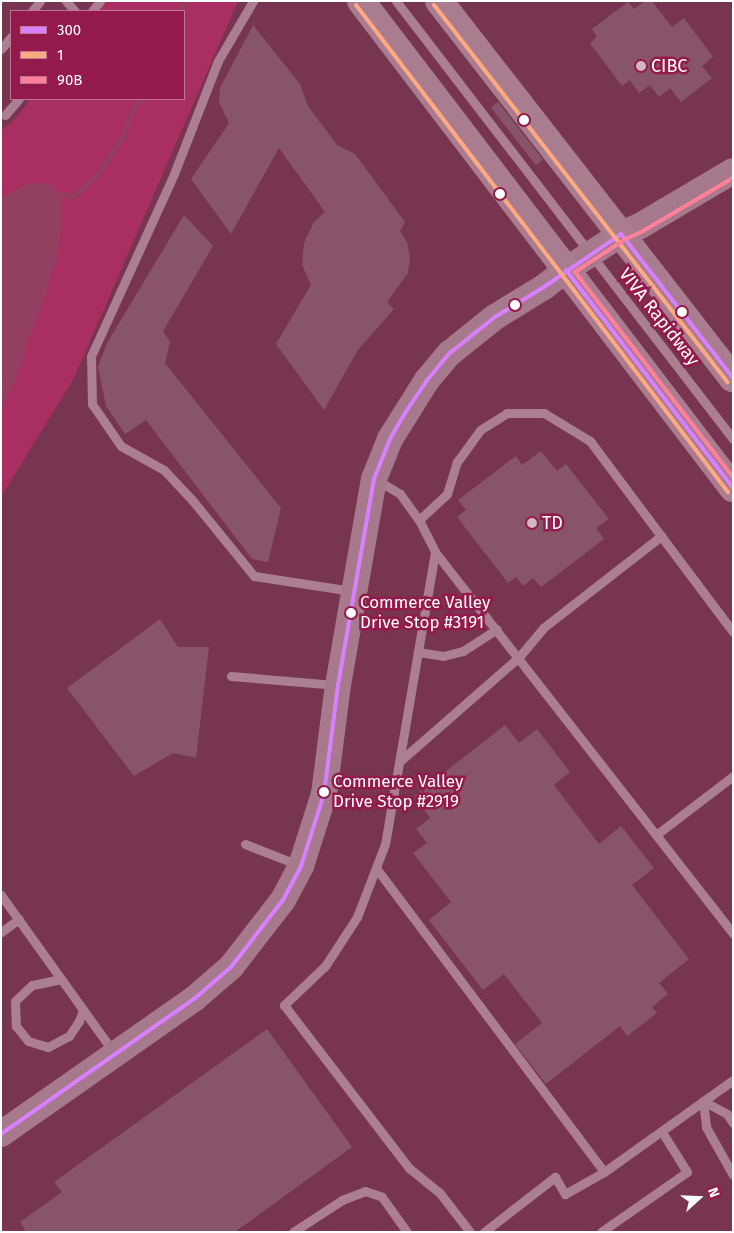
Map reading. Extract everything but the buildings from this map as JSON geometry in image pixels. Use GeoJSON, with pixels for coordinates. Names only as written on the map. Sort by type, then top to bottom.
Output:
{"type":"FeatureCollection","features":[{"type":"Feature","properties":{"kind":"main road"},"geometry":{"type":"LineString","coordinates":[[361,1],[733,488]]}},
{"type":"Feature","properties":{"kind":"main road"},"geometry":{"type":"LineString","coordinates":[[439,1],[733,378]]}},
{"type":"Feature","properties":{"kind":"street"},"geometry":{"type":"LineString","coordinates":[[1,1134],[114,1053],[194,999],[231,967],[284,900],[301,866],[324,794],[338,685],[374,479],[390,439],[405,412],[427,380],[450,353],[495,317],[544,288],[566,270],[621,234],[640,226],[733,171]]}},
{"type":"Feature","properties":{"kind":"lane"},"geometry":{"type":"LineString","coordinates":[[253,1],[218,61],[174,174],[91,356],[92,404],[122,446],[164,470],[193,501],[254,576],[353,591]]}},
{"type":"Feature","properties":{"kind":"lane","name":"VIVA Rapidway"},"geometry":{"type":"LineString","coordinates":[[396,1],[590,256],[733,439]]}},
{"type":"Feature","properties":{"kind":"lane"},"geometry":{"type":"LineString","coordinates":[[1,49],[10,38]]}},
{"type":"Feature","properties":{"kind":"lane"},"geometry":{"type":"LineString","coordinates":[[5,116],[18,100]]}},
{"type":"Feature","properties":{"kind":"lane"},"geometry":{"type":"LineString","coordinates":[[419,520],[447,494],[457,462],[480,430],[507,412],[544,413],[590,440],[733,632]]}},
{"type":"Feature","properties":{"kind":"lane"},"geometry":{"type":"LineString","coordinates":[[374,479],[400,494],[419,520],[435,552],[520,657],[733,934]]}},
{"type":"Feature","properties":{"kind":"lane"},"geometry":{"type":"LineString","coordinates":[[399,762],[520,657],[543,628],[661,536]]}},
{"type":"Feature","properties":{"kind":"lane"},"geometry":{"type":"LineString","coordinates":[[435,552],[385,844],[357,917],[325,966],[284,1005],[409,1168],[439,1192],[470,1232]]}},
{"type":"Feature","properties":{"kind":"lane"},"geometry":{"type":"LineString","coordinates":[[418,652],[443,656],[463,651],[497,629]]}},
{"type":"Feature","properties":{"kind":"lane"},"geometry":{"type":"LineString","coordinates":[[231,676],[338,685]]}},
{"type":"Feature","properties":{"kind":"lane"},"geometry":{"type":"LineString","coordinates":[[656,834],[733,776]]}},
{"type":"Feature","properties":{"kind":"lane"},"geometry":{"type":"LineString","coordinates":[[245,844],[301,866]]}},
{"type":"Feature","properties":{"kind":"lane"},"geometry":{"type":"LineString","coordinates":[[376,868],[604,1172]]}},
{"type":"Feature","properties":{"kind":"lane"},"geometry":{"type":"LineString","coordinates":[[1,895],[114,1053]]}},
{"type":"Feature","properties":{"kind":"lane"},"geometry":{"type":"LineString","coordinates":[[1,932],[19,919]]}},
{"type":"Feature","properties":{"kind":"lane"},"geometry":{"type":"LineString","coordinates":[[61,979],[32,984],[15,1001],[16,1026],[28,1041],[48,1046],[69,1036],[79,1021],[83,1010]]}},
{"type":"Feature","properties":{"kind":"lane"},"geometry":{"type":"LineString","coordinates":[[484,1232],[555,1178],[565,1194],[604,1172],[733,1080]]}},
{"type":"Feature","properties":{"kind":"lane"},"geometry":{"type":"LineString","coordinates":[[703,1101],[728,1114],[733,1123]]}},
{"type":"Feature","properties":{"kind":"lane"},"geometry":{"type":"LineString","coordinates":[[703,1101],[706,1127],[733,1175]]}},
{"type":"Feature","properties":{"kind":"lane"},"geometry":{"type":"LineString","coordinates":[[601,1232],[687,1172],[662,1132]]}},
{"type":"Feature","properties":{"kind":"lane"},"geometry":{"type":"LineString","coordinates":[[293,1232],[342,1200],[365,1191],[382,1197],[407,1232]]}},
{"type":"Feature","properties":{"kind":"shaded area"},"geometry":{"type":"Polygon","coordinates":[[[98,1],[238,1],[74,378],[1,497],[1,131],[16,118],[29,100],[185,100],[185,10],[92,10],[98,1]]]}},
{"type":"Feature","properties":{"kind":"shaded area"},"geometry":{"type":"Polygon","coordinates":[[[37,182],[54,186],[61,195],[61,232],[58,254],[42,307],[28,340],[23,361],[1,411],[1,199],[24,185],[37,182]]]}},
{"type":"Feature","properties":{"kind":"waterway"},"geometry":{"type":"LineString","coordinates":[[180,10],[187,1]]}},
{"type":"Feature","properties":{"kind":"waterway"},"geometry":{"type":"LineString","coordinates":[[61,195],[66,194],[72,197],[96,176],[122,137],[135,104],[141,100]]}},
{"type":"Feature","properties":{"kind":"transit line","name":"1"},"geometry":{"type":"LineString","coordinates":[[356,5],[728,492]]}},
{"type":"Feature","properties":{"kind":"transit line","name":"1"},"geometry":{"type":"LineString","coordinates":[[434,5],[728,382]]}},
{"type":"Feature","properties":{"kind":"transit line","name":"90B"},"geometry":{"type":"LineString","coordinates":[[733,178],[643,231],[624,240],[575,272],[733,477]]}},
{"type":"Feature","properties":{"kind":"transit line","name":"300"},"geometry":{"type":"LineString","coordinates":[[1,1134],[194,999],[231,967],[283,900],[301,866],[324,794],[338,685],[374,479],[390,439],[405,413],[427,380],[450,353],[495,317],[544,287],[621,234],[733,378]]}},
{"type":"Feature","properties":{"kind":"transit line","name":"300"},"geometry":{"type":"LineString","coordinates":[[566,270],[733,488]]}},
{"type":"Feature","properties":{"kind":"place","name":"CIBC"},"geometry":{"type":"Point","coordinates":[641,66]}},
{"type":"Feature","properties":{"kind":"place","name":"TD"},"geometry":{"type":"Point","coordinates":[532,523]}},
{"type":"Feature","properties":{"kind":"place","name":"Commerce Valley Drive Stop #3191"},"geometry":{"type":"Point","coordinates":[351,613]}},
{"type":"Feature","properties":{"kind":"place","name":"Commerce Valley Drive Stop #2919"},"geometry":{"type":"Point","coordinates":[324,792]}}]}
